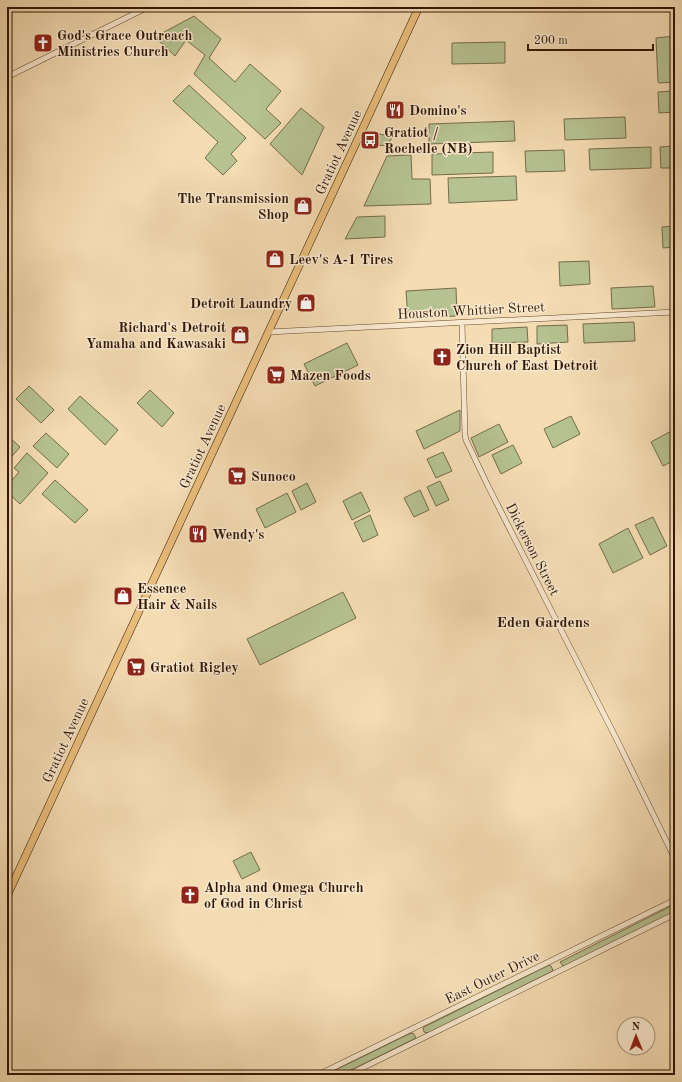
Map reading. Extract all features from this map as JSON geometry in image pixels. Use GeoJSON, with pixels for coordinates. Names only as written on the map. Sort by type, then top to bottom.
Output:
{"type":"FeatureCollection","features":[{"type":"Feature","properties":{"kind":"main road","name":"Gratiot Avenue"},"geometry":{"type":"LineString","coordinates":[[7,896],[419,7]]}},
{"type":"Feature","properties":{"kind":"street"},"geometry":{"type":"LineString","coordinates":[[7,77],[148,7]]}},
{"type":"Feature","properties":{"kind":"street","name":"Houston Whittier Street"},"geometry":{"type":"LineString","coordinates":[[268,332],[675,312]]}},
{"type":"Feature","properties":{"kind":"street","name":"Dickerson Street"},"geometry":{"type":"LineString","coordinates":[[462,323],[466,440],[618,742],[675,859]]}},
{"type":"Feature","properties":{"kind":"street","name":"East Outer Drive"},"geometry":{"type":"LineString","coordinates":[[318,1075],[675,900]]}},
{"type":"Feature","properties":{"kind":"street","name":"East Outer Drive"},"geometry":{"type":"LineString","coordinates":[[348,1075],[675,914]]}},
{"type":"Feature","properties":{"kind":"green space"},"geometry":{"type":"Polygon","coordinates":[[[194,16],[221,39],[209,58],[235,82],[250,64],[281,91],[266,109],[281,123],[265,139],[194,74],[205,55],[186,40],[175,56],[155,37],[194,16]]]}},
{"type":"Feature","properties":{"kind":"green space"},"geometry":{"type":"Polygon","coordinates":[[[675,36],[675,82],[659,83],[656,38],[675,36]]]}},
{"type":"Feature","properties":{"kind":"green space"},"geometry":{"type":"Polygon","coordinates":[[[505,42],[505,63],[452,64],[452,43],[505,42]]]}},
{"type":"Feature","properties":{"kind":"green space"},"geometry":{"type":"Polygon","coordinates":[[[189,85],[246,138],[231,154],[237,161],[223,175],[205,158],[218,142],[173,101],[189,85]]]}},
{"type":"Feature","properties":{"kind":"green space"},"geometry":{"type":"Polygon","coordinates":[[[675,91],[675,112],[659,113],[658,92],[675,91]]]}},
{"type":"Feature","properties":{"kind":"green space"},"geometry":{"type":"Polygon","coordinates":[[[301,108],[324,127],[302,175],[270,144],[301,108]]]}},
{"type":"Feature","properties":{"kind":"green space"},"geometry":{"type":"Polygon","coordinates":[[[625,117],[626,138],[565,140],[564,119],[625,117]]]}},
{"type":"Feature","properties":{"kind":"green space"},"geometry":{"type":"Polygon","coordinates":[[[514,121],[515,141],[429,144],[429,124],[514,121]]]}},
{"type":"Feature","properties":{"kind":"green space"},"geometry":{"type":"Polygon","coordinates":[[[376,133],[392,137],[388,145],[370,146],[376,133]]]}},
{"type":"Feature","properties":{"kind":"green space"},"geometry":{"type":"Polygon","coordinates":[[[675,146],[675,168],[661,168],[660,147],[675,146]]]}},
{"type":"Feature","properties":{"kind":"green space"},"geometry":{"type":"Polygon","coordinates":[[[651,147],[651,168],[590,170],[589,149],[651,147]]]}},
{"type":"Feature","properties":{"kind":"green space"},"geometry":{"type":"Polygon","coordinates":[[[564,150],[565,171],[526,172],[525,151],[564,150]]]}},
{"type":"Feature","properties":{"kind":"green space"},"geometry":{"type":"Polygon","coordinates":[[[493,152],[493,173],[432,175],[432,154],[493,152]]]}},
{"type":"Feature","properties":{"kind":"green space"},"geometry":{"type":"Polygon","coordinates":[[[411,155],[412,179],[430,179],[431,204],[364,206],[387,156],[411,155]]]}},
{"type":"Feature","properties":{"kind":"green space"},"geometry":{"type":"Polygon","coordinates":[[[516,176],[517,200],[449,203],[448,178],[516,176]]]}},
{"type":"Feature","properties":{"kind":"green space"},"geometry":{"type":"Polygon","coordinates":[[[385,216],[385,237],[345,239],[357,217],[385,216]]]}},
{"type":"Feature","properties":{"kind":"green space"},"geometry":{"type":"Polygon","coordinates":[[[675,226],[675,247],[663,248],[662,227],[675,226]]]}},
{"type":"Feature","properties":{"kind":"green space"},"geometry":{"type":"Polygon","coordinates":[[[589,261],[590,284],[560,286],[559,262],[589,261]]]}},
{"type":"Feature","properties":{"kind":"green space"},"geometry":{"type":"Polygon","coordinates":[[[653,286],[655,307],[612,309],[611,288],[653,286]]]}},
{"type":"Feature","properties":{"kind":"green space"},"geometry":{"type":"Polygon","coordinates":[[[456,288],[457,316],[408,318],[406,291],[456,288]]]}},
{"type":"Feature","properties":{"kind":"green space"},"geometry":{"type":"Polygon","coordinates":[[[634,322],[635,341],[584,343],[583,324],[634,322]]]}},
{"type":"Feature","properties":{"kind":"green space"},"geometry":{"type":"Polygon","coordinates":[[[567,325],[568,342],[537,344],[537,326],[567,325]]]}},
{"type":"Feature","properties":{"kind":"green space"},"geometry":{"type":"Polygon","coordinates":[[[527,327],[528,342],[492,343],[492,329],[527,327]]]}},
{"type":"Feature","properties":{"kind":"green space"},"geometry":{"type":"Polygon","coordinates":[[[347,343],[358,365],[315,386],[304,364],[347,343]]]}},
{"type":"Feature","properties":{"kind":"green space"},"geometry":{"type":"Polygon","coordinates":[[[29,386],[54,410],[41,423],[16,399],[29,386]]]}},
{"type":"Feature","properties":{"kind":"green space"},"geometry":{"type":"Polygon","coordinates":[[[150,390],[174,413],[162,427],[137,403],[150,390]]]}},
{"type":"Feature","properties":{"kind":"green space"},"geometry":{"type":"Polygon","coordinates":[[[80,396],[118,430],[105,445],[68,409],[80,396]]]}},
{"type":"Feature","properties":{"kind":"green space"},"geometry":{"type":"Polygon","coordinates":[[[460,410],[460,431],[424,449],[416,431],[460,410]]]}},
{"type":"Feature","properties":{"kind":"green space"},"geometry":{"type":"Polygon","coordinates":[[[571,416],[580,434],[553,448],[544,429],[571,416]]]}},
{"type":"Feature","properties":{"kind":"green space"},"geometry":{"type":"Polygon","coordinates":[[[499,424],[508,442],[479,457],[471,438],[499,424]]]}},
{"type":"Feature","properties":{"kind":"green space"},"geometry":{"type":"Polygon","coordinates":[[[675,429],[675,460],[663,466],[651,442],[675,429]]]}},
{"type":"Feature","properties":{"kind":"green space"},"geometry":{"type":"Polygon","coordinates":[[[46,433],[69,454],[57,468],[33,446],[46,433]]]}},
{"type":"Feature","properties":{"kind":"green space"},"geometry":{"type":"Polygon","coordinates":[[[7,435],[20,447],[7,462],[7,435]]]}},
{"type":"Feature","properties":{"kind":"green space"},"geometry":{"type":"Polygon","coordinates":[[[513,445],[522,463],[501,474],[492,455],[513,445]]]}},
{"type":"Feature","properties":{"kind":"green space"},"geometry":{"type":"Polygon","coordinates":[[[443,452],[452,471],[436,478],[427,459],[443,452]]]}},
{"type":"Feature","properties":{"kind":"green space"},"geometry":{"type":"Polygon","coordinates":[[[27,453],[48,473],[20,504],[7,492],[7,486],[19,472],[14,468],[27,453]]]}},
{"type":"Feature","properties":{"kind":"green space"},"geometry":{"type":"Polygon","coordinates":[[[55,480],[88,510],[75,523],[42,494],[55,480]]]}},
{"type":"Feature","properties":{"kind":"green space"},"geometry":{"type":"Polygon","coordinates":[[[440,481],[449,500],[436,506],[427,487],[440,481]]]}},
{"type":"Feature","properties":{"kind":"green space"},"geometry":{"type":"Polygon","coordinates":[[[307,483],[316,502],[301,510],[292,491],[307,483]]]}},
{"type":"Feature","properties":{"kind":"green space"},"geometry":{"type":"Polygon","coordinates":[[[420,490],[429,510],[414,517],[404,498],[420,490]]]}},
{"type":"Feature","properties":{"kind":"green space"},"geometry":{"type":"Polygon","coordinates":[[[361,492],[370,511],[352,520],[343,501],[361,492]]]}},
{"type":"Feature","properties":{"kind":"green space"},"geometry":{"type":"Polygon","coordinates":[[[287,493],[296,512],[265,528],[256,509],[287,493]]]}},
{"type":"Feature","properties":{"kind":"green space"},"geometry":{"type":"Polygon","coordinates":[[[370,515],[378,535],[363,542],[354,523],[370,515]]]}},
{"type":"Feature","properties":{"kind":"green space"},"geometry":{"type":"Polygon","coordinates":[[[653,517],[667,546],[650,555],[635,525],[653,517]]]}},
{"type":"Feature","properties":{"kind":"green space"},"geometry":{"type":"Polygon","coordinates":[[[628,528],[643,558],[613,573],[599,544],[628,528]]]}},
{"type":"Feature","properties":{"kind":"green space"},"geometry":{"type":"Polygon","coordinates":[[[343,592],[356,618],[260,665],[247,639],[343,592]]]}},
{"type":"Feature","properties":{"kind":"green space"},"geometry":{"type":"Polygon","coordinates":[[[251,852],[260,870],[242,879],[233,861],[251,852]]]}},
{"type":"Feature","properties":{"kind":"green space"},"geometry":{"type":"Polygon","coordinates":[[[675,904],[675,912],[565,966],[563,966],[560,962],[675,904]]]}},
{"type":"Feature","properties":{"kind":"green space"},"geometry":{"type":"Polygon","coordinates":[[[549,965],[553,970],[551,972],[428,1033],[424,1032],[424,1027],[549,965]]]}},
{"type":"Feature","properties":{"kind":"green space"},"geometry":{"type":"Polygon","coordinates":[[[413,1033],[416,1038],[341,1075],[325,1075],[409,1034],[413,1033]]]}},
{"type":"Feature","properties":{"kind":"place","name":"God's Grace Outreach Ministries Church"},"geometry":{"type":"Point","coordinates":[43,43]}},
{"type":"Feature","properties":{"kind":"place","name":"Domino's"},"geometry":{"type":"Point","coordinates":[395,110]}},
{"type":"Feature","properties":{"kind":"place","name":"Gratiot / Rochelle (NB)"},"geometry":{"type":"Point","coordinates":[370,140]}},
{"type":"Feature","properties":{"kind":"place","name":"The Transmission Shop"},"geometry":{"type":"Point","coordinates":[303,206]}},
{"type":"Feature","properties":{"kind":"place","name":"Leev's A-1 Tires"},"geometry":{"type":"Point","coordinates":[275,259]}},
{"type":"Feature","properties":{"kind":"place","name":"Detroit Laundry"},"geometry":{"type":"Point","coordinates":[306,303]}},
{"type":"Feature","properties":{"kind":"place","name":"Richard's Detroit Yamaha and Kawasaki"},"geometry":{"type":"Point","coordinates":[240,335]}},
{"type":"Feature","properties":{"kind":"place","name":"Zion Hill Baptist Church of East Detroit"},"geometry":{"type":"Point","coordinates":[442,357]}},
{"type":"Feature","properties":{"kind":"place","name":"Mazen Foods"},"geometry":{"type":"Point","coordinates":[276,375]}},
{"type":"Feature","properties":{"kind":"place","name":"Sunoco"},"geometry":{"type":"Point","coordinates":[237,476]}},
{"type":"Feature","properties":{"kind":"place","name":"Wendy's"},"geometry":{"type":"Point","coordinates":[198,534]}},
{"type":"Feature","properties":{"kind":"place","name":"Essence Hair & Nails"},"geometry":{"type":"Point","coordinates":[123,596]}},
{"type":"Feature","properties":{"kind":"place","name":"Gratiot Rigley"},"geometry":{"type":"Point","coordinates":[136,667]}},
{"type":"Feature","properties":{"kind":"place","name":"Alpha and Omega Church of God in Christ"},"geometry":{"type":"Point","coordinates":[190,895]}},
{"type":"Feature","properties":{"kind":"district","name":"Eden Gardens"},"geometry":{"type":"Point","coordinates":[543,622]}}]}
